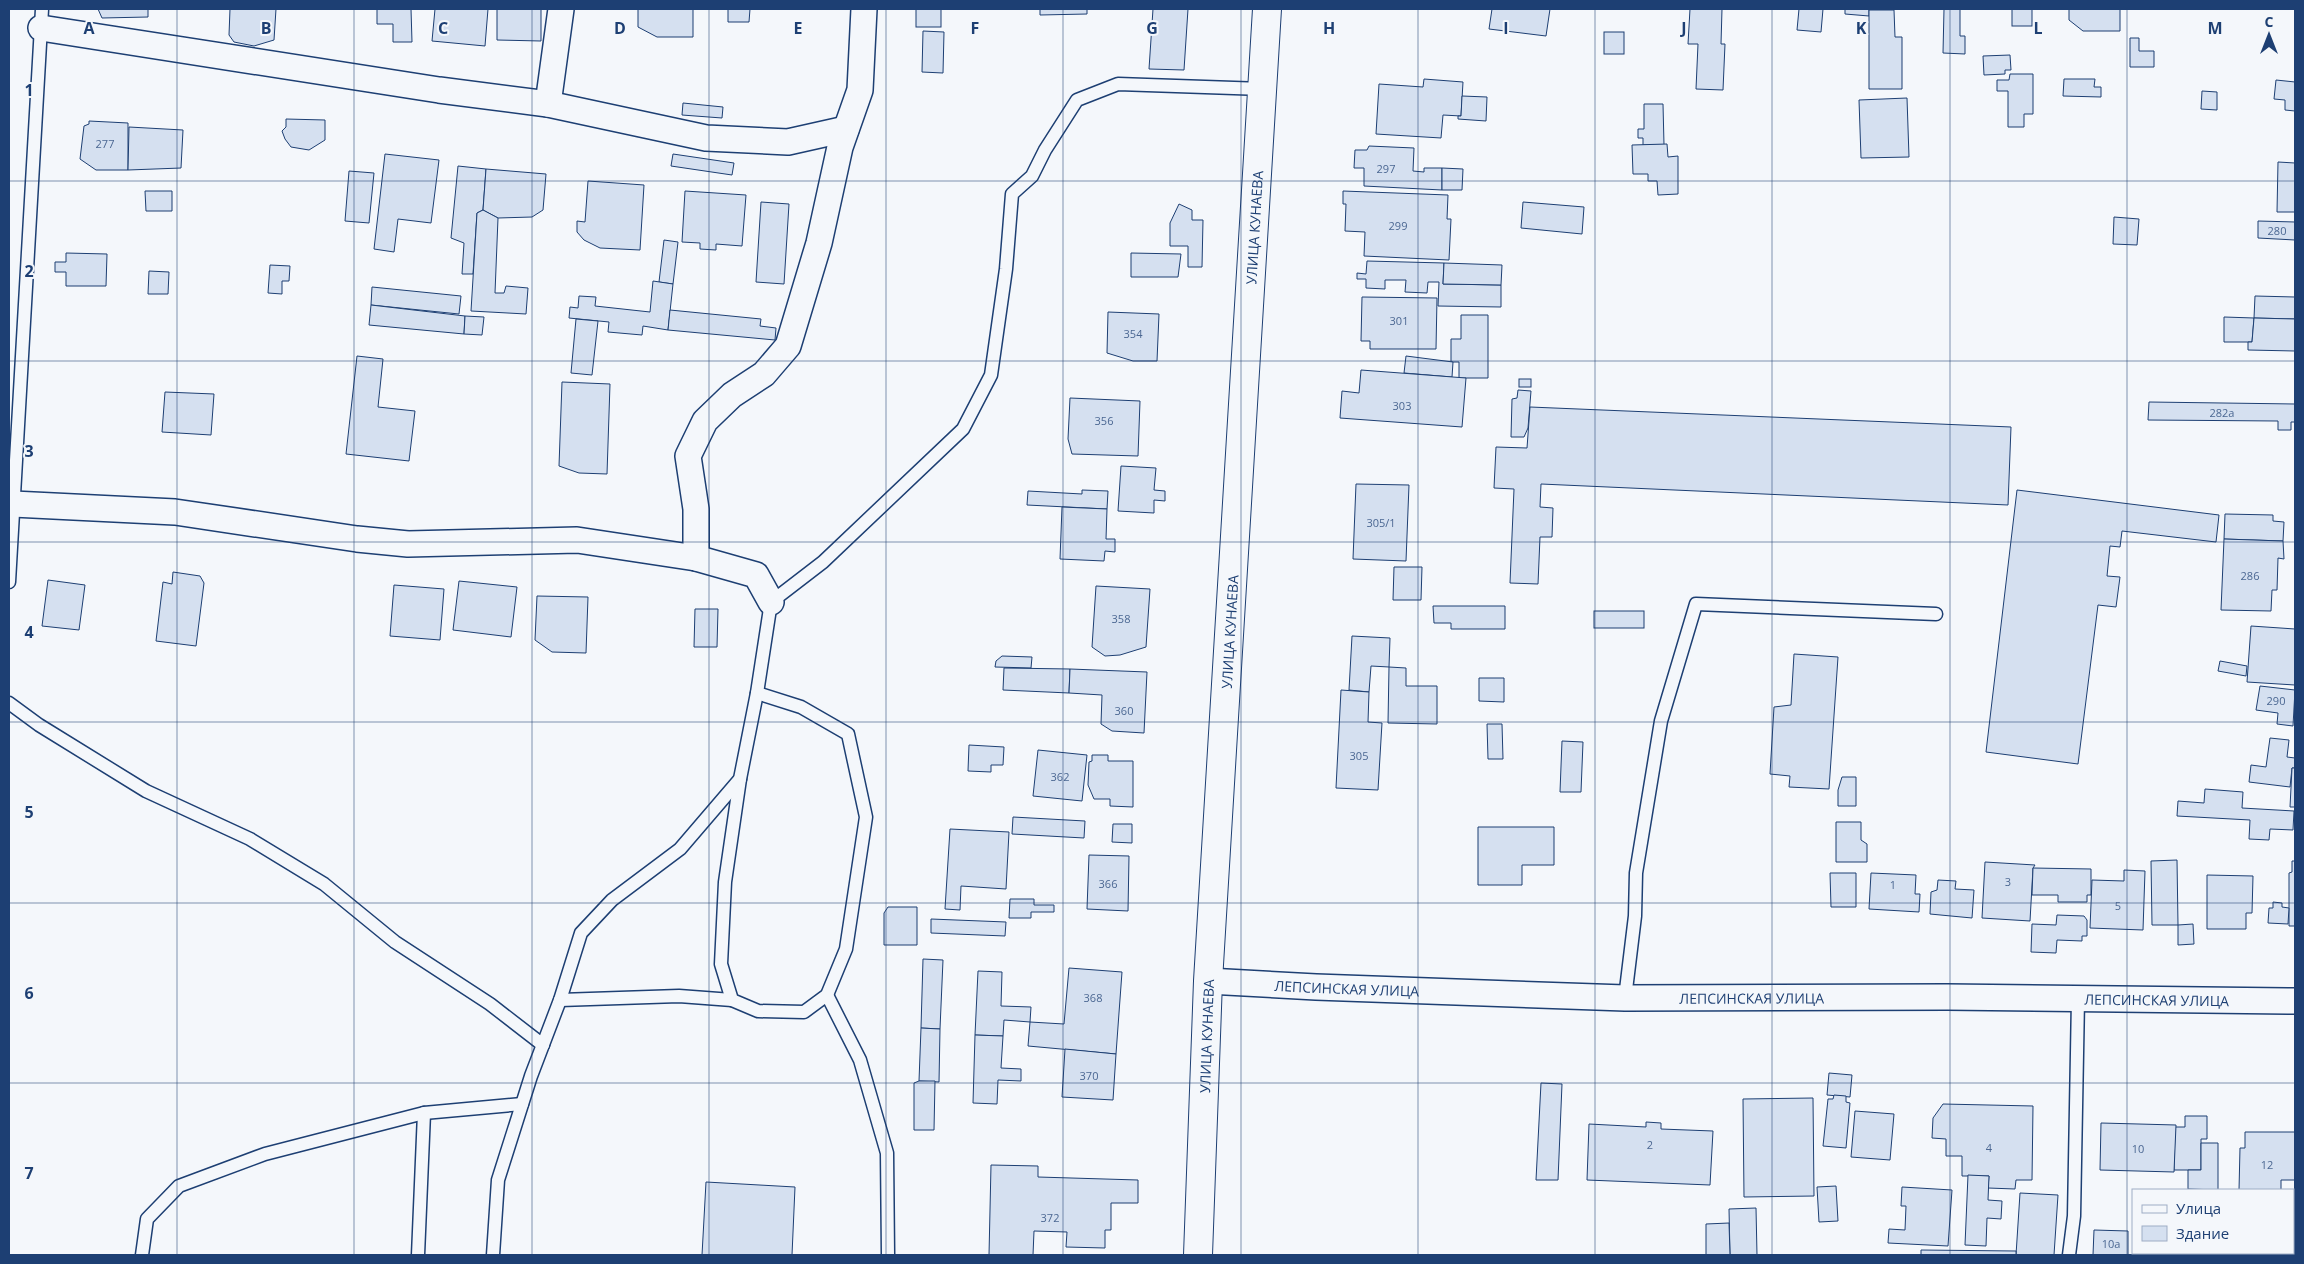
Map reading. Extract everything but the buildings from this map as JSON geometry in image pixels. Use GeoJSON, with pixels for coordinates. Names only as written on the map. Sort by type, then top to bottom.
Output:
{"type":"FeatureCollection","features":[{"type":"Feature","properties":{"kind":"main road","name":"УЛИЦА КУНАЕВА"},"geometry":{"type":"LineString","coordinates":[[1198,1255],[1208,981],[1267,9]]}},
{"type":"Feature","properties":{"kind":"street"},"geometry":{"type":"LineString","coordinates":[[548,104],[561,9]]}},
{"type":"Feature","properties":{"kind":"street"},"geometry":{"type":"LineString","coordinates":[[696,558],[696,509],[688,456],[705,422],[732,395],[764,374],[788,346],[819,243],[840,147],[860,90],[864,9]]}},
{"type":"Feature","properties":{"kind":"street"},"geometry":{"type":"LineString","coordinates":[[42,18],[439,90],[548,104],[706,138],[788,142],[846,129]]}},
{"type":"Feature","properties":{"kind":"street"},"geometry":{"type":"LineString","coordinates":[[13,504],[175,512],[357,539],[408,544],[578,540],[696,558],[756,575],[771,602]]}},
{"type":"Feature","properties":{"kind":"street","name":"ЛЕПСИНСКАЯ УЛИЦА"},"geometry":{"type":"LineString","coordinates":[[1208,981],[1316,987],[1625,998],[1947,997],[2295,1001]]}},
{"type":"Feature","properties":{"kind":"lane"},"geometry":{"type":"LineString","coordinates":[[9,582],[42,18]]}},
{"type":"Feature","properties":{"kind":"lane"},"geometry":{"type":"LineString","coordinates":[[732,1000],[721,964],[725,882],[740,778],[757,693],[771,602],[823,562],[963,429],[991,375],[1006,269],[1012,194],[1032,176],[1045,150],[1077,100],[1118,84],[1263,89]]}},
{"type":"Feature","properties":{"kind":"lane"},"geometry":{"type":"LineString","coordinates":[[1625,998],[1635,916],[1636,873],[1661,721],[1696,604],[1936,614]]}},
{"type":"Feature","properties":{"kind":"lane"},"geometry":{"type":"LineString","coordinates":[[560,1000],[679,996],[732,1000],[758,1011],[804,1012],[827,995],[846,949],[866,817],[848,734],[801,707],[757,693]]}},
{"type":"Feature","properties":{"kind":"lane"},"geometry":{"type":"LineString","coordinates":[[9,703],[39,725],[146,791],[250,839],[324,884],[395,942],[490,1004],[543,1045]]}},
{"type":"Feature","properties":{"kind":"lane"},"geometry":{"type":"LineString","coordinates":[[493,1255],[498,1180],[522,1104],[560,1000],[581,934],[612,900],[680,849],[740,778]]}},
{"type":"Feature","properties":{"kind":"lane"},"geometry":{"type":"LineString","coordinates":[[827,995],[860,1060],[887,1153],[888,1255]]}},
{"type":"Feature","properties":{"kind":"lane"},"geometry":{"type":"LineString","coordinates":[[2069,1255],[2074,1216],[2078,999]]}},
{"type":"Feature","properties":{"kind":"lane"},"geometry":{"type":"LineString","coordinates":[[142,1255],[146,1219],[178,1186],[265,1154],[424,1113],[522,1104]]}},
{"type":"Feature","properties":{"kind":"lane"},"geometry":{"type":"LineString","coordinates":[[418,1255],[424,1113]]}}]}
